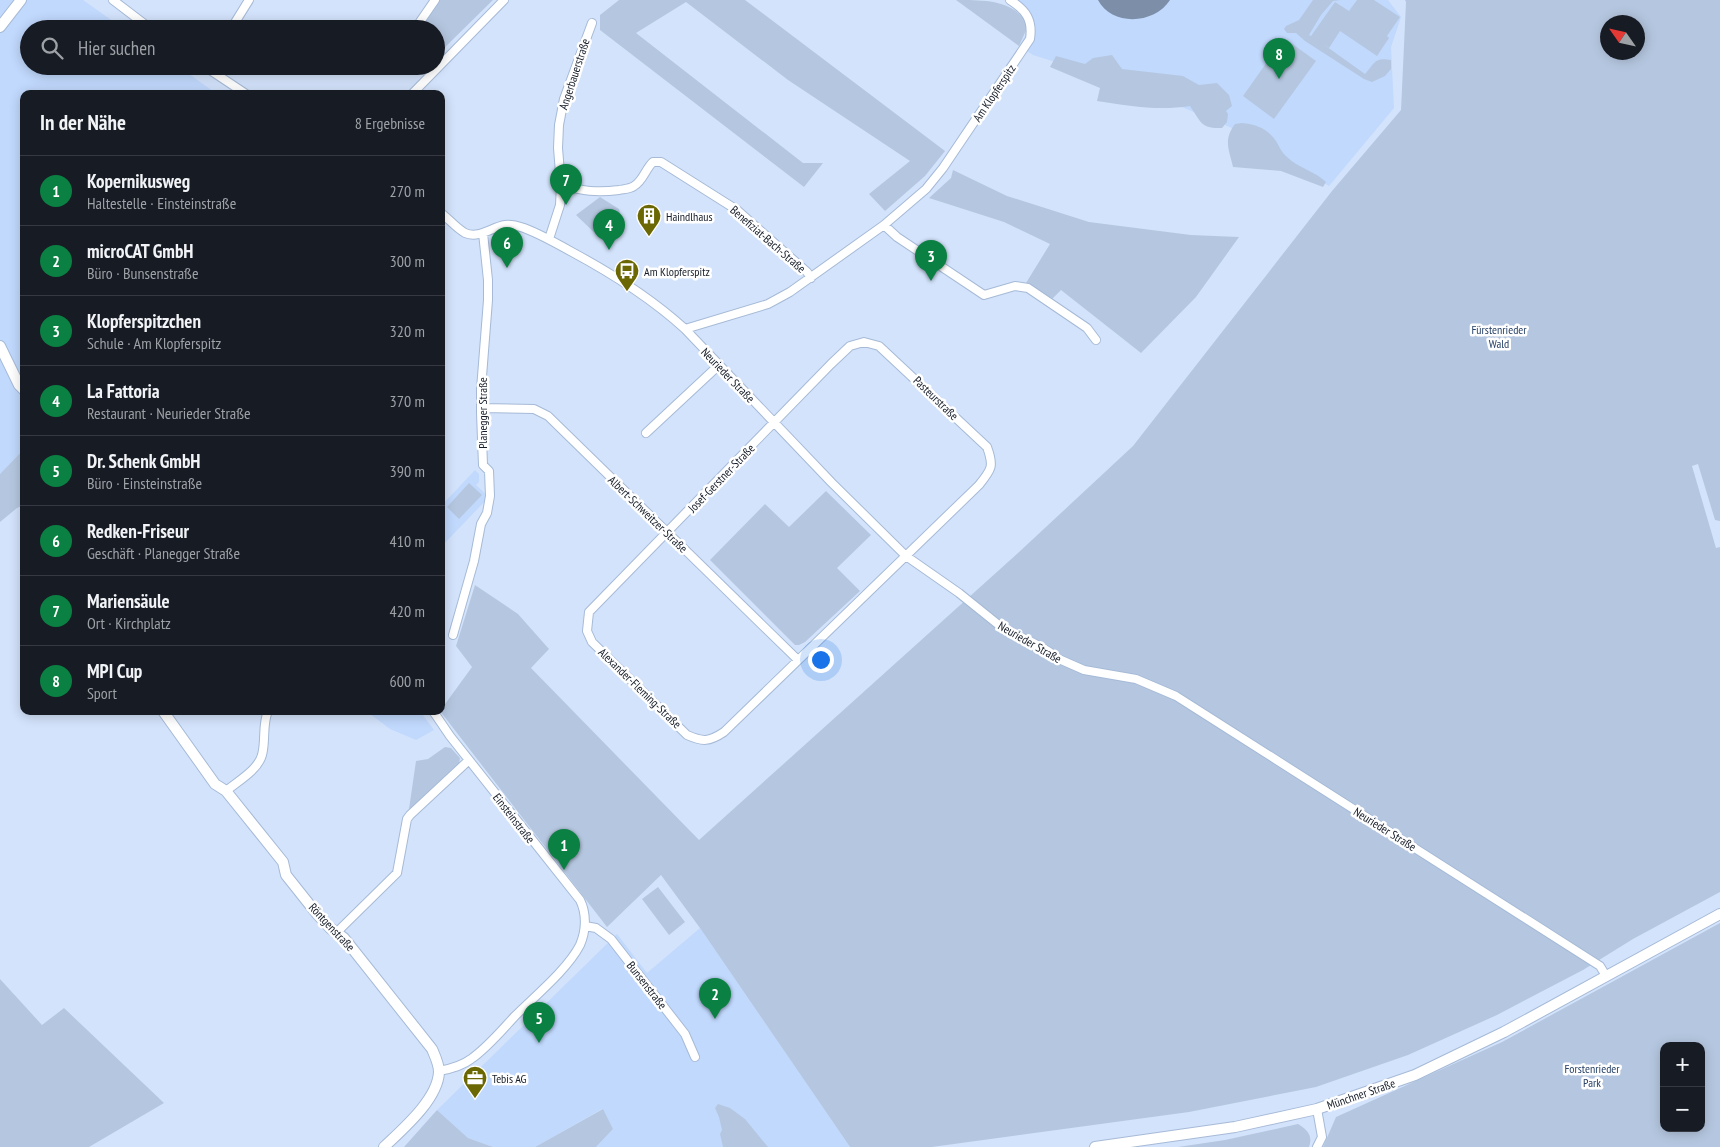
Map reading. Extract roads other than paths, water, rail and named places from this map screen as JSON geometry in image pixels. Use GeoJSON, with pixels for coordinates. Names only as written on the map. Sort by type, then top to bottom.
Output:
{"type":"FeatureCollection","features":[{"type":"Feature","properties":{"kind":"main road"},"geometry":{"type":"LineString","coordinates":[[0,27],[21,0]]}},
{"type":"Feature","properties":{"kind":"main road"},"geometry":{"type":"LineString","coordinates":[[0,346],[20,386]]}},
{"type":"Feature","properties":{"kind":"main road","name":"Röntgenstraße"},"geometry":{"type":"LineString","coordinates":[[166,715],[215,784],[226,791],[283,862],[286,875],[330,928],[344,938],[421,1034],[432,1049],[439,1071]]}},
{"type":"Feature","properties":{"kind":"main road","name":"Münchner Straße"},"geometry":{"type":"LineString","coordinates":[[1095,1147],[1235,1127],[1317,1109],[1415,1075],[1504,1032],[1720,914]]}},
{"type":"Feature","properties":{"kind":"main road"},"geometry":{"type":"LineString","coordinates":[[384,1147],[430,1098],[436,1088],[439,1071]]}},
{"type":"Feature","properties":{"kind":"street"},"geometry":{"type":"LineString","coordinates":[[113,0],[139,20]]}},
{"type":"Feature","properties":{"kind":"street"},"geometry":{"type":"LineString","coordinates":[[237,20],[249,0]]}},
{"type":"Feature","properties":{"kind":"street"},"geometry":{"type":"LineString","coordinates":[[421,20],[435,0]]}},
{"type":"Feature","properties":{"kind":"street"},"geometry":{"type":"LineString","coordinates":[[445,60],[504,0]]}},
{"type":"Feature","properties":{"kind":"street","name":"Am Klopferspitz"},"geometry":{"type":"LineString","coordinates":[[685,329],[768,304],[790,292],[884,225],[926,189],[943,168],[1026,48],[1030,39],[1032,29],[1030,19],[1025,11],[1010,0]]}},
{"type":"Feature","properties":{"kind":"street","name":"Angerbauerstraße"},"geometry":{"type":"LineString","coordinates":[[549,239],[560,205],[559,125],[564,99],[592,23]]}},
{"type":"Feature","properties":{"kind":"street"},"geometry":{"type":"LineString","coordinates":[[218,75],[240,90]]}},
{"type":"Feature","properties":{"kind":"street"},"geometry":{"type":"LineString","coordinates":[[416,90],[431,75]]}},
{"type":"Feature","properties":{"kind":"street","name":"Benefiziat-Bach-Straße"},"geometry":{"type":"LineString","coordinates":[[561,185],[599,192],[635,186],[653,162],[661,162],[737,210],[807,272],[811,278]]}},
{"type":"Feature","properties":{"kind":"street"},"geometry":{"type":"LineString","coordinates":[[445,216],[463,232],[470,235],[482,233]]}},
{"type":"Feature","properties":{"kind":"street","name":"Neurieder Straße"},"geometry":{"type":"LineString","coordinates":[[482,233],[503,225],[510,225],[523,228],[549,239],[623,282],[672,317],[906,556],[959,593],[1000,626],[1048,651],[1059,659],[1084,670],[1136,679],[1176,696],[1600,966],[1606,976]]}},
{"type":"Feature","properties":{"kind":"street"},"geometry":{"type":"LineString","coordinates":[[884,225],[897,237],[984,295],[1015,286],[1028,288],[1087,328],[1096,340]]}},
{"type":"Feature","properties":{"kind":"street","name":"Planegger Straße"},"geometry":{"type":"LineString","coordinates":[[453,635],[490,496],[489,472],[483,465],[481,408],[488,300],[488,280],[482,233]]}},
{"type":"Feature","properties":{"kind":"street","name":"Pasteurstraße"},"geometry":{"type":"LineString","coordinates":[[774,423],[850,346],[864,342],[879,346],[987,447],[993,462],[989,473],[906,556]]}},
{"type":"Feature","properties":{"kind":"street"},"geometry":{"type":"LineString","coordinates":[[646,433],[719,365]]}},
{"type":"Feature","properties":{"kind":"street","name":"Albert-Schweitzer-Straße"},"geometry":{"type":"LineString","coordinates":[[481,408],[534,409],[548,416],[798,660]]}},
{"type":"Feature","properties":{"kind":"street","name":"Josef-Gerstner-Straße"},"geometry":{"type":"LineString","coordinates":[[667,532],[774,423]]}},
{"type":"Feature","properties":{"kind":"street","name":"Alexander-Fleming-Straße"},"geometry":{"type":"LineString","coordinates":[[667,532],[589,612],[587,631],[592,642],[687,735],[699,740],[714,738],[731,725],[906,556]]}},
{"type":"Feature","properties":{"kind":"street"},"geometry":{"type":"LineString","coordinates":[[226,791],[254,768],[260,760],[263,753],[267,715]]}},
{"type":"Feature","properties":{"kind":"street","name":"Einsteinstraße"},"geometry":{"type":"LineString","coordinates":[[436,715],[469,760],[580,900],[584,912],[585,926]]}},
{"type":"Feature","properties":{"kind":"street"},"geometry":{"type":"LineString","coordinates":[[336,932],[397,873],[407,819],[410,815],[469,760]]}},
{"type":"Feature","properties":{"kind":"street"},"geometry":{"type":"LineString","coordinates":[[439,1071],[461,1065],[472,1059],[495,1038],[568,962],[580,943],[585,926]]}},
{"type":"Feature","properties":{"kind":"street","name":"Bunsenstraße"},"geometry":{"type":"LineString","coordinates":[[585,926],[596,928],[611,939],[685,1034],[695,1058]]}},
{"type":"Feature","properties":{"kind":"street"},"geometry":{"type":"LineString","coordinates":[[1317,1109],[1322,1137],[1317,1147]]}},
{"type":"Feature","properties":{"kind":"place","name":"MPI Cup"},"geometry":{"type":"Point","coordinates":[1279,79]}},
{"type":"Feature","properties":{"kind":"place","name":"Mariensäule"},"geometry":{"type":"Point","coordinates":[566,205]}},
{"type":"Feature","properties":{"kind":"place","name":"Haindlhaus"},"geometry":{"type":"Point","coordinates":[649,237]}},
{"type":"Feature","properties":{"kind":"place","name":"La Fattoria"},"geometry":{"type":"Point","coordinates":[609,250]}},
{"type":"Feature","properties":{"kind":"place","name":"Redken-Friseur"},"geometry":{"type":"Point","coordinates":[507,268]}},
{"type":"Feature","properties":{"kind":"place","name":"Klopferspitzchen"},"geometry":{"type":"Point","coordinates":[931,281]}},
{"type":"Feature","properties":{"kind":"place","name":"Am Klopferspitz"},"geometry":{"type":"Point","coordinates":[627,292]}},
{"type":"Feature","properties":{"kind":"place","name":"Kopernikusweg"},"geometry":{"type":"Point","coordinates":[564,870]}},
{"type":"Feature","properties":{"kind":"place","name":"microCAT GmbH"},"geometry":{"type":"Point","coordinates":[715,1019]}},
{"type":"Feature","properties":{"kind":"place","name":"Dr. Schenk GmbH"},"geometry":{"type":"Point","coordinates":[539,1043]}},
{"type":"Feature","properties":{"kind":"place","name":"Tebis AG"},"geometry":{"type":"Point","coordinates":[475,1099]}},
{"type":"Feature","properties":{"kind":"park label","name":"Fürstenrieder Wald"},"geometry":{"type":"Point","coordinates":[1499,336]}},
{"type":"Feature","properties":{"kind":"park label","name":"Forstenrieder Park"},"geometry":{"type":"Point","coordinates":[1592,1075]}}]}
